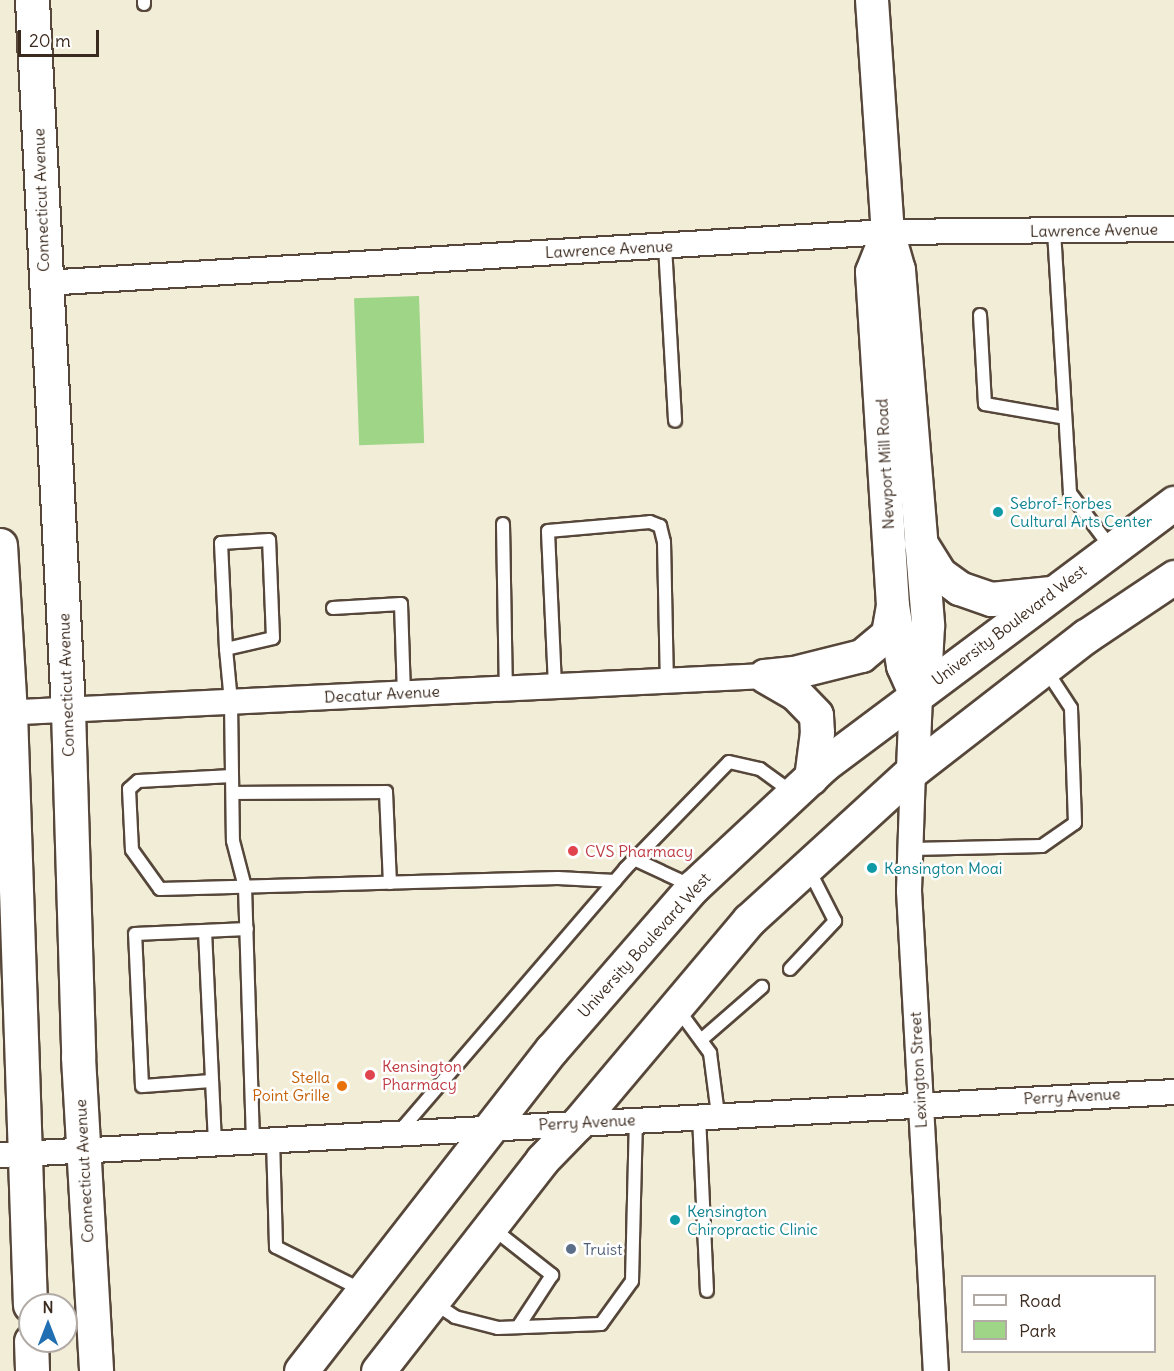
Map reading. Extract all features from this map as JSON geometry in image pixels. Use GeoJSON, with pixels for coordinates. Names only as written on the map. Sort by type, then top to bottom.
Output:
{"type":"FeatureCollection","features":[{"type":"Feature","properties":{"kind":"main road","name":"Connecticut Avenue"},"geometry":{"type":"LineString","coordinates":[[32,0],[68,710],[83,1149],[96,1371]]}},
{"type":"Feature","properties":{"kind":"main road","name":"University Boulevard West"},"geometry":{"type":"LineString","coordinates":[[301,1371],[489,1127],[693,887],[802,786],[916,695],[1174,503]]}},
{"type":"Feature","properties":{"kind":"main road"},"geometry":{"type":"LineString","coordinates":[[921,544],[940,574],[959,588],[991,599],[1051,593]]}},
{"type":"Feature","properties":{"kind":"main road"},"geometry":{"type":"LineString","coordinates":[[0,545],[13,1154],[29,1293]]}},
{"type":"Feature","properties":{"kind":"main road"},"geometry":{"type":"LineString","coordinates":[[378,1371],[542,1160],[578,1123],[675,1005],[749,921],[913,770],[1045,669],[1173,583]]}},
{"type":"Feature","properties":{"kind":"main road"},"geometry":{"type":"LineString","coordinates":[[765,676],[795,693],[816,715],[818,732],[802,786]]}},
{"type":"Feature","properties":{"kind":"main road"},"geometry":{"type":"LineString","coordinates":[[31,1353],[32,1371]]}},
{"type":"Feature","properties":{"kind":"street","name":"Newport Mill Road"},"geometry":{"type":"LineString","coordinates":[[872,0],[888,232],[899,270],[928,626],[926,662],[916,695],[913,770]]}},
{"type":"Feature","properties":{"kind":"street","name":"Lawrence Avenue"},"geometry":{"type":"LineString","coordinates":[[45,284],[888,232],[1174,229]]}},
{"type":"Feature","properties":{"kind":"street","name":"Newport Mill Road"},"geometry":{"type":"LineString","coordinates":[[888,232],[872,272],[893,606],[903,666],[916,695]]}},
{"type":"Feature","properties":{"kind":"street"},"geometry":{"type":"LineString","coordinates":[[765,676],[794,673],[862,656],[888,634],[893,606]]}},
{"type":"Feature","properties":{"kind":"street","name":"Decatur Avenue"},"geometry":{"type":"LineString","coordinates":[[5,712],[765,676]]}},
{"type":"Feature","properties":{"kind":"street","name":"Lexington Street"},"geometry":{"type":"LineString","coordinates":[[913,770],[909,891],[936,1371]]}},
{"type":"Feature","properties":{"kind":"street","name":"Perry Avenue"},"geometry":{"type":"LineString","coordinates":[[13,1154],[920,1103],[1174,1092]]}},
{"type":"Feature","properties":{"kind":"lane"},"geometry":{"type":"LineString","coordinates":[[1054,231],[1070,493],[1111,549]]}},
{"type":"Feature","properties":{"kind":"lane"},"geometry":{"type":"LineString","coordinates":[[665,246],[675,421]]}},
{"type":"Feature","properties":{"kind":"lane"},"geometry":{"type":"LineString","coordinates":[[980,315],[985,404],[1065,418]]}},
{"type":"Feature","properties":{"kind":"lane"},"geometry":{"type":"LineString","coordinates":[[555,686],[548,531],[650,522],[660,526],[664,542],[668,681]]}},
{"type":"Feature","properties":{"kind":"lane"},"geometry":{"type":"LineString","coordinates":[[503,524],[506,688]]}},
{"type":"Feature","properties":{"kind":"lane"},"geometry":{"type":"LineString","coordinates":[[226,649],[273,638],[269,540],[221,543],[226,649],[231,702],[233,840],[245,887],[263,1139],[276,1247],[363,1290]]}},
{"type":"Feature","properties":{"kind":"lane"},"geometry":{"type":"LineString","coordinates":[[333,608],[401,604],[404,693]]}},
{"type":"Feature","properties":{"kind":"lane"},"geometry":{"type":"LineString","coordinates":[[912,849],[1042,846],[1075,823],[1071,708],[1045,669]]}},
{"type":"Feature","properties":{"kind":"lane"},"geometry":{"type":"LineString","coordinates":[[399,1132],[634,859],[729,762],[760,769],[802,786]]}},
{"type":"Feature","properties":{"kind":"lane"},"geometry":{"type":"LineString","coordinates":[[232,776],[138,781],[129,789],[132,850],[160,890],[558,878],[615,881]]}},
{"type":"Feature","properties":{"kind":"lane"},"geometry":{"type":"LineString","coordinates":[[233,793],[386,792],[390,883]]}},
{"type":"Feature","properties":{"kind":"lane"},"geometry":{"type":"LineString","coordinates":[[634,859],[693,887]]}},
{"type":"Feature","properties":{"kind":"lane"},"geometry":{"type":"LineString","coordinates":[[790,969],[835,921],[807,866]]}},
{"type":"Feature","properties":{"kind":"lane"},"geometry":{"type":"LineString","coordinates":[[212,1081],[142,1086],[135,933],[247,929]]}},
{"type":"Feature","properties":{"kind":"lane"},"geometry":{"type":"LineString","coordinates":[[205,931],[215,1142]]}},
{"type":"Feature","properties":{"kind":"lane"},"geometry":{"type":"LineString","coordinates":[[701,1040],[762,987]]}},
{"type":"Feature","properties":{"kind":"lane"},"geometry":{"type":"LineString","coordinates":[[675,1005],[710,1053],[707,1291]]}},
{"type":"Feature","properties":{"kind":"lane"},"geometry":{"type":"LineString","coordinates":[[432,1302],[455,1317],[498,1328],[601,1324],[632,1281],[636,1119]]}},
{"type":"Feature","properties":{"kind":"lane"},"geometry":{"type":"LineString","coordinates":[[490,1227],[552,1275],[518,1327]]}},
{"type":"Feature","properties":{"kind":"green space"},"geometry":{"type":"Polygon","coordinates":[[[419,296],[424,443],[359,445],[354,298],[419,296]]]}},
{"type":"Feature","properties":{"kind":"place","name":"Sebrof-Forbes Cultural Arts Center"},"geometry":{"type":"Point","coordinates":[998,512]}},
{"type":"Feature","properties":{"kind":"place","name":"CVS Pharmacy"},"geometry":{"type":"Point","coordinates":[573,851]}},
{"type":"Feature","properties":{"kind":"place","name":"Kensington Moai"},"geometry":{"type":"Point","coordinates":[872,868]}},
{"type":"Feature","properties":{"kind":"place","name":"Kensington Pharmacy"},"geometry":{"type":"Point","coordinates":[370,1075]}},
{"type":"Feature","properties":{"kind":"place","name":"Stella Point Grille"},"geometry":{"type":"Point","coordinates":[342,1086]}},
{"type":"Feature","properties":{"kind":"place","name":"Kensington Chiropractic Clinic"},"geometry":{"type":"Point","coordinates":[675,1220]}},
{"type":"Feature","properties":{"kind":"place","name":"Truist"},"geometry":{"type":"Point","coordinates":[571,1249]}}]}
